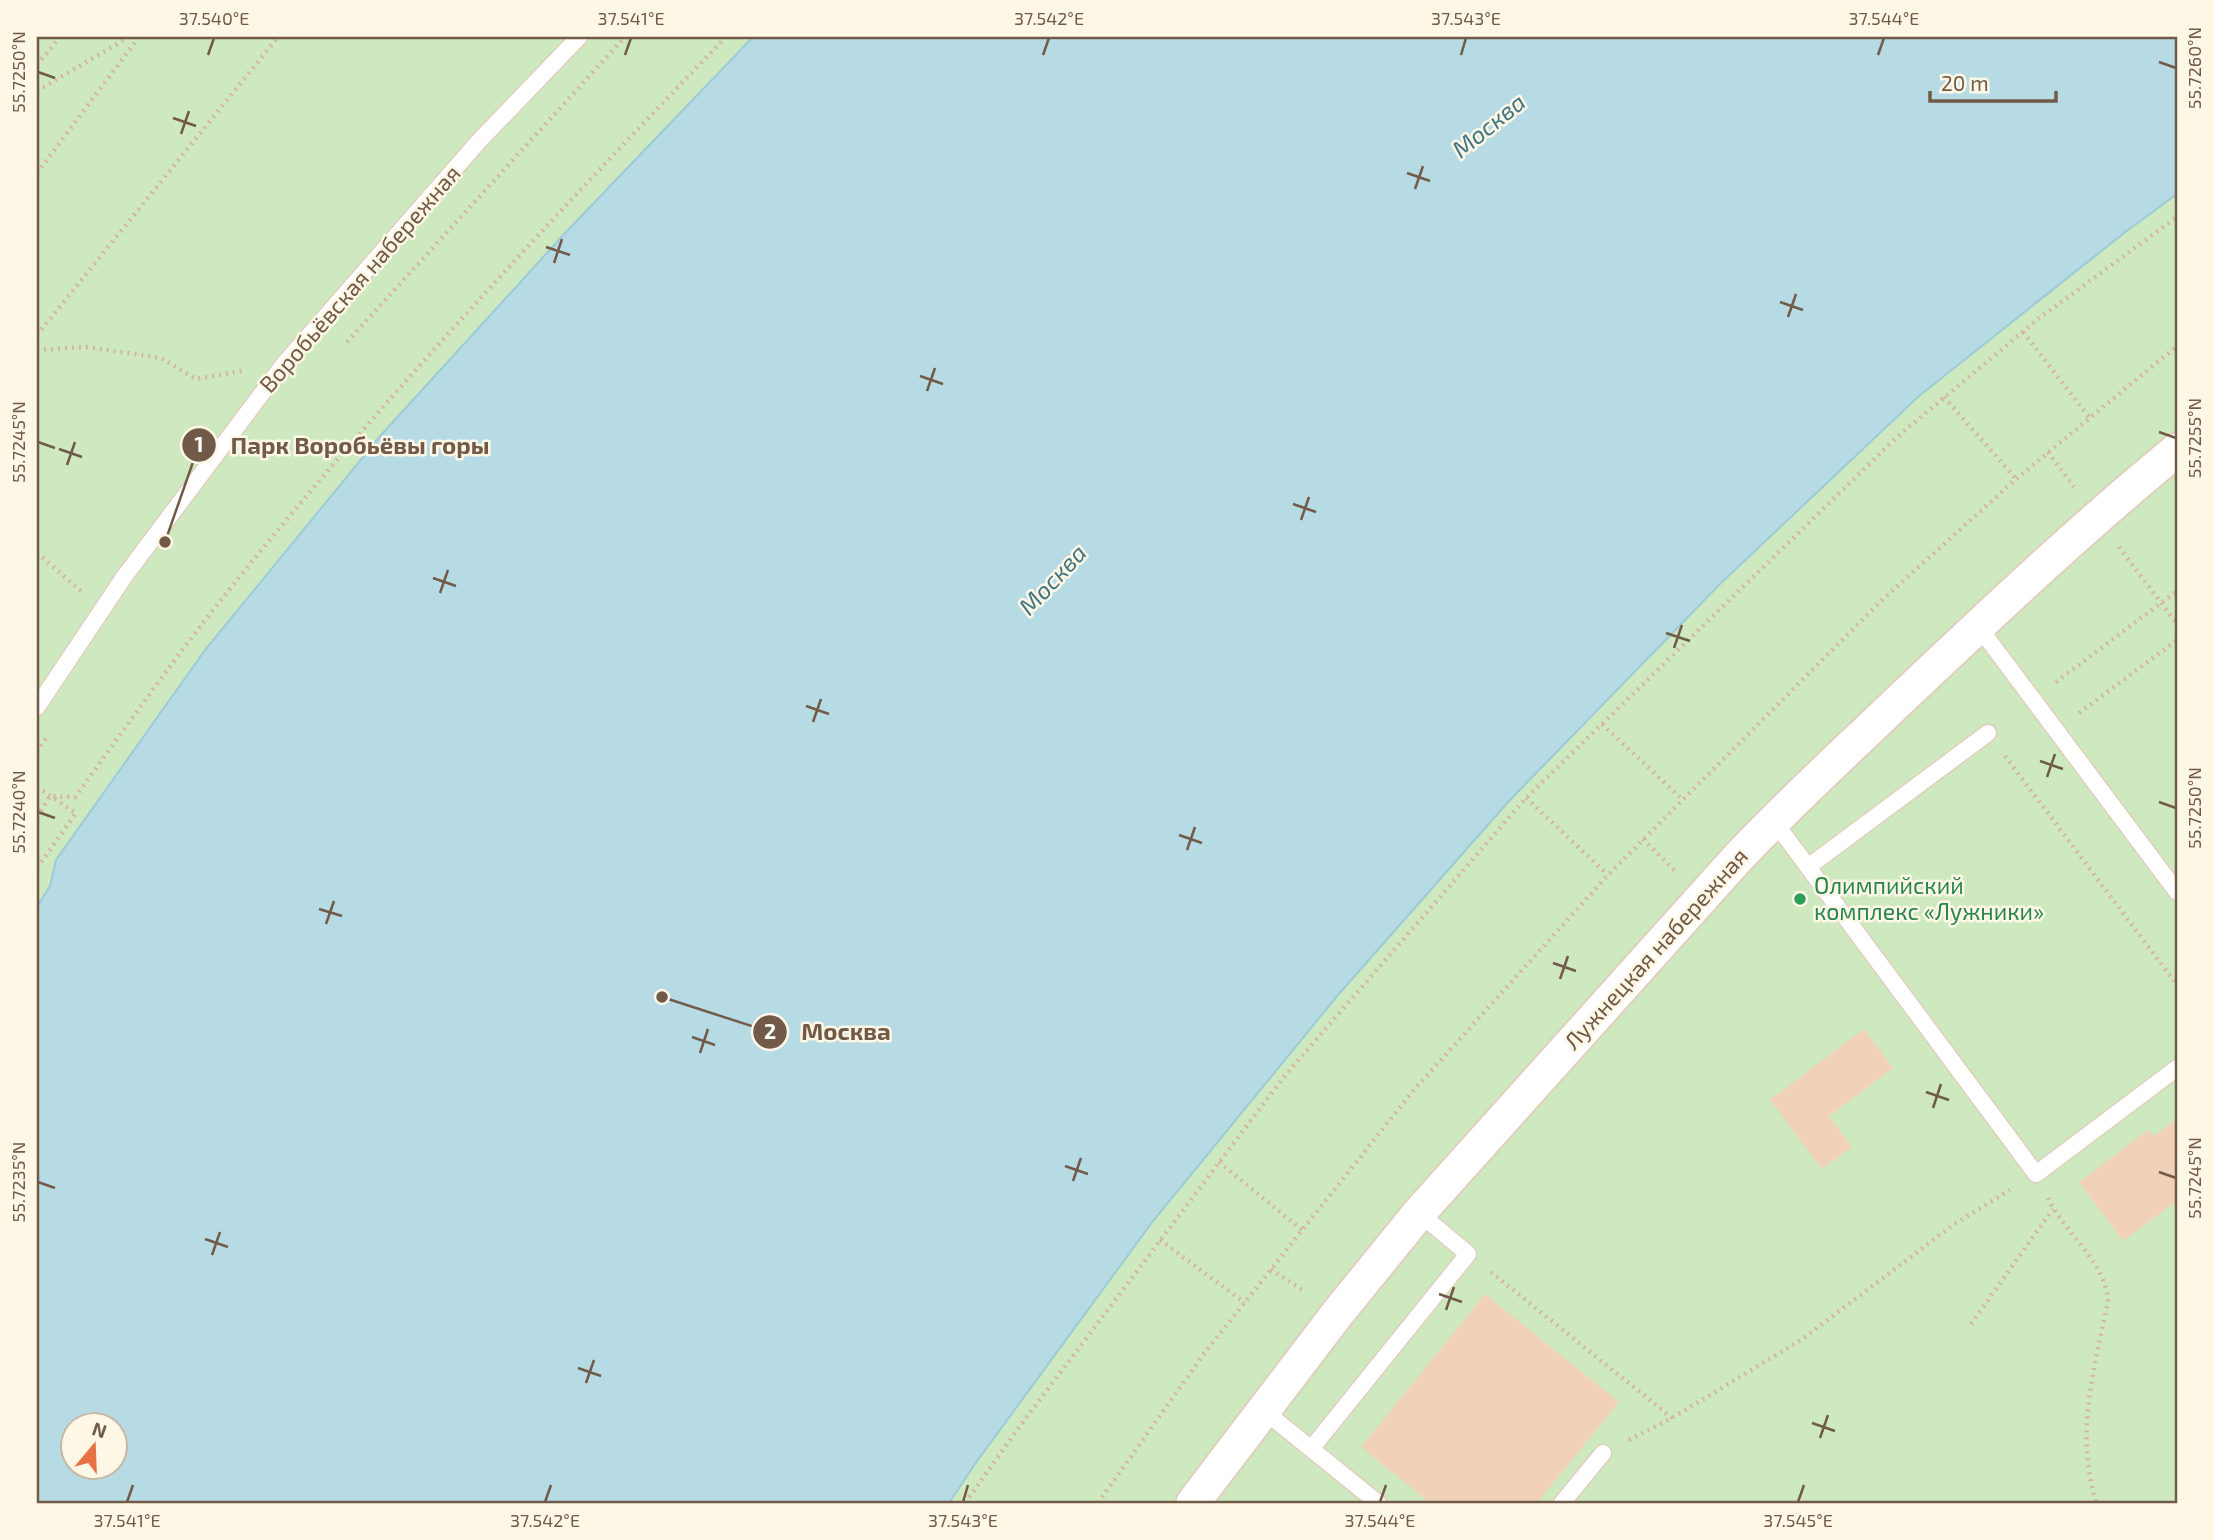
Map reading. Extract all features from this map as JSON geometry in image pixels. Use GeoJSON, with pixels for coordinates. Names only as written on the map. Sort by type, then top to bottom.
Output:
{"type":"FeatureCollection","features":[{"type":"Feature","properties":{"kind":"street","name":"Лужнецкая набережная"},"geometry":{"type":"LineString","coordinates":[[1194,1503],[1262,1410],[1419,1213],[1773,820],[2097,517],[2177,450]]}},
{"type":"Feature","properties":{"kind":"lane","name":"Воробьёвская набережная"},"geometry":{"type":"LineString","coordinates":[[37,706],[102,609],[284,364],[479,141],[579,37]]}},
{"type":"Feature","properties":{"kind":"lane"},"geometry":{"type":"LineString","coordinates":[[1978,626],[2177,892]]}},
{"type":"Feature","properties":{"kind":"lane"},"geometry":{"type":"LineString","coordinates":[[1808,867],[1988,733]]}},
{"type":"Feature","properties":{"kind":"lane"},"geometry":{"type":"LineString","coordinates":[[1773,820],[2036,1174],[2177,1068]]}},
{"type":"Feature","properties":{"kind":"lane"},"geometry":{"type":"LineString","coordinates":[[1311,1449],[1468,1254],[1419,1213]]}},
{"type":"Feature","properties":{"kind":"lane"},"geometry":{"type":"LineString","coordinates":[[1262,1410],[1378,1503]]}},
{"type":"Feature","properties":{"kind":"lane"},"geometry":{"type":"LineString","coordinates":[[1562,1503],[1603,1453]]}},
{"type":"Feature","properties":{"kind":"path"},"geometry":{"type":"LineString","coordinates":[[37,65],[60,37]]}},
{"type":"Feature","properties":{"kind":"path"},"geometry":{"type":"LineString","coordinates":[[37,91],[130,37]]}},
{"type":"Feature","properties":{"kind":"path"},"geometry":{"type":"LineString","coordinates":[[37,173],[139,37]]}},
{"type":"Feature","properties":{"kind":"path"},"geometry":{"type":"LineString","coordinates":[[37,335],[278,37]]}},
{"type":"Feature","properties":{"kind":"path"},"geometry":{"type":"LineString","coordinates":[[342,347],[625,37]]}},
{"type":"Feature","properties":{"kind":"path"},"geometry":{"type":"LineString","coordinates":[[50,796],[75,797],[216,606],[377,414],[553,220],[726,37]]}},
{"type":"Feature","properties":{"kind":"path"},"geometry":{"type":"LineString","coordinates":[[965,1503],[1283,1078],[1526,798],[1897,437],[2023,332],[2177,217]]}},
{"type":"Feature","properties":{"kind":"path"},"geometry":{"type":"LineString","coordinates":[[2023,332],[2089,417]]}},
{"type":"Feature","properties":{"kind":"path"},"geometry":{"type":"LineString","coordinates":[[1098,1503],[1203,1355],[1412,1092],[1608,875],[1881,601],[2016,478],[2177,346]]}},
{"type":"Feature","properties":{"kind":"path"},"geometry":{"type":"LineString","coordinates":[[37,351],[86,347],[160,358],[196,379],[284,364]]}},
{"type":"Feature","properties":{"kind":"path"},"geometry":{"type":"LineString","coordinates":[[1944,397],[2016,478]]}},
{"type":"Feature","properties":{"kind":"path"},"geometry":{"type":"LineString","coordinates":[[2097,517],[2177,624]]}},
{"type":"Feature","properties":{"kind":"path"},"geometry":{"type":"LineString","coordinates":[[37,553],[102,609]]}},
{"type":"Feature","properties":{"kind":"path"},"geometry":{"type":"LineString","coordinates":[[2033,700],[2177,592]]}},
{"type":"Feature","properties":{"kind":"path"},"geometry":{"type":"LineString","coordinates":[[2056,731],[2177,640]]}},
{"type":"Feature","properties":{"kind":"path"},"geometry":{"type":"LineString","coordinates":[[1601,724],[1683,800]]}},
{"type":"Feature","properties":{"kind":"path"},"geometry":{"type":"LineString","coordinates":[[37,752],[52,729]]}},
{"type":"Feature","properties":{"kind":"path"},"geometry":{"type":"LineString","coordinates":[[1988,733],[2177,985]]}},
{"type":"Feature","properties":{"kind":"path"},"geometry":{"type":"LineString","coordinates":[[37,787],[76,813],[37,868]]}},
{"type":"Feature","properties":{"kind":"path"},"geometry":{"type":"LineString","coordinates":[[37,817],[50,796]]}},
{"type":"Feature","properties":{"kind":"path"},"geometry":{"type":"LineString","coordinates":[[1526,798],[1608,875]]}},
{"type":"Feature","properties":{"kind":"path"},"geometry":{"type":"LineString","coordinates":[[1219,1162],[1302,1230]]}},
{"type":"Feature","properties":{"kind":"path"},"geometry":{"type":"LineString","coordinates":[[1603,1453],[1672,1418],[1801,1340],[1953,1226],[2036,1174],[2053,1209],[2101,1273],[2108,1293],[2087,1401],[2087,1443],[2096,1503]]}},
{"type":"Feature","properties":{"kind":"path"},"geometry":{"type":"LineString","coordinates":[[1971,1324],[2053,1209]]}},
{"type":"Feature","properties":{"kind":"path"},"geometry":{"type":"LineString","coordinates":[[1160,1240],[1245,1303]]}},
{"type":"Feature","properties":{"kind":"path"},"geometry":{"type":"LineString","coordinates":[[1468,1254],[1672,1418]]}},
{"type":"Feature","properties":{"kind":"green space"},"geometry":{"type":"Polygon","coordinates":[[[37,37],[753,37],[566,232],[382,434],[205,650],[56,860],[50,886],[37,907],[37,37]]]}},
{"type":"Feature","properties":{"kind":"green space","name":"Олимпийский комплекс «Лужники»"},"geometry":{"type":"Polygon","coordinates":[[[2177,194],[2177,1503],[949,1503],[1153,1221],[1338,995],[1508,802],[1721,583],[1919,396],[2177,194]]]}},
{"type":"Feature","properties":{"kind":"water"},"geometry":{"type":"Polygon","coordinates":[[[753,37],[2177,37],[2177,194],[1919,396],[1721,583],[1508,802],[1338,995],[1153,1221],[949,1503],[37,1503],[37,907],[50,886],[56,860],[205,650],[382,434],[566,232],[753,37]]]}},
{"type":"Feature","properties":{"kind":"building"},"geometry":{"type":"Polygon","coordinates":[[[1864,1029],[1893,1068],[1829,1116],[1852,1147],[1822,1169],[1770,1100],[1864,1029]]]}},
{"type":"Feature","properties":{"kind":"building"},"geometry":{"type":"Polygon","coordinates":[[[2177,1119],[2177,1201],[2123,1241],[2079,1182],[2148,1130],[2154,1136],[2177,1119]]]}},
{"type":"Feature","properties":{"kind":"building"},"geometry":{"type":"Polygon","coordinates":[[[1485,1294],[1619,1402],[1537,1503],[1430,1503],[1361,1447],[1485,1294]]]}},
{"type":"Feature","properties":{"kind":"place","name":"Парк Воробьёвы горы"},"geometry":{"type":"Point","coordinates":[165,542]}},
{"type":"Feature","properties":{"kind":"place","name":"Олимпийский комплекс «Лужники»"},"geometry":{"type":"Point","coordinates":[1800,899]}},
{"type":"Feature","properties":{"kind":"place","name":"Москва"},"geometry":{"type":"Point","coordinates":[662,997]}}]}
